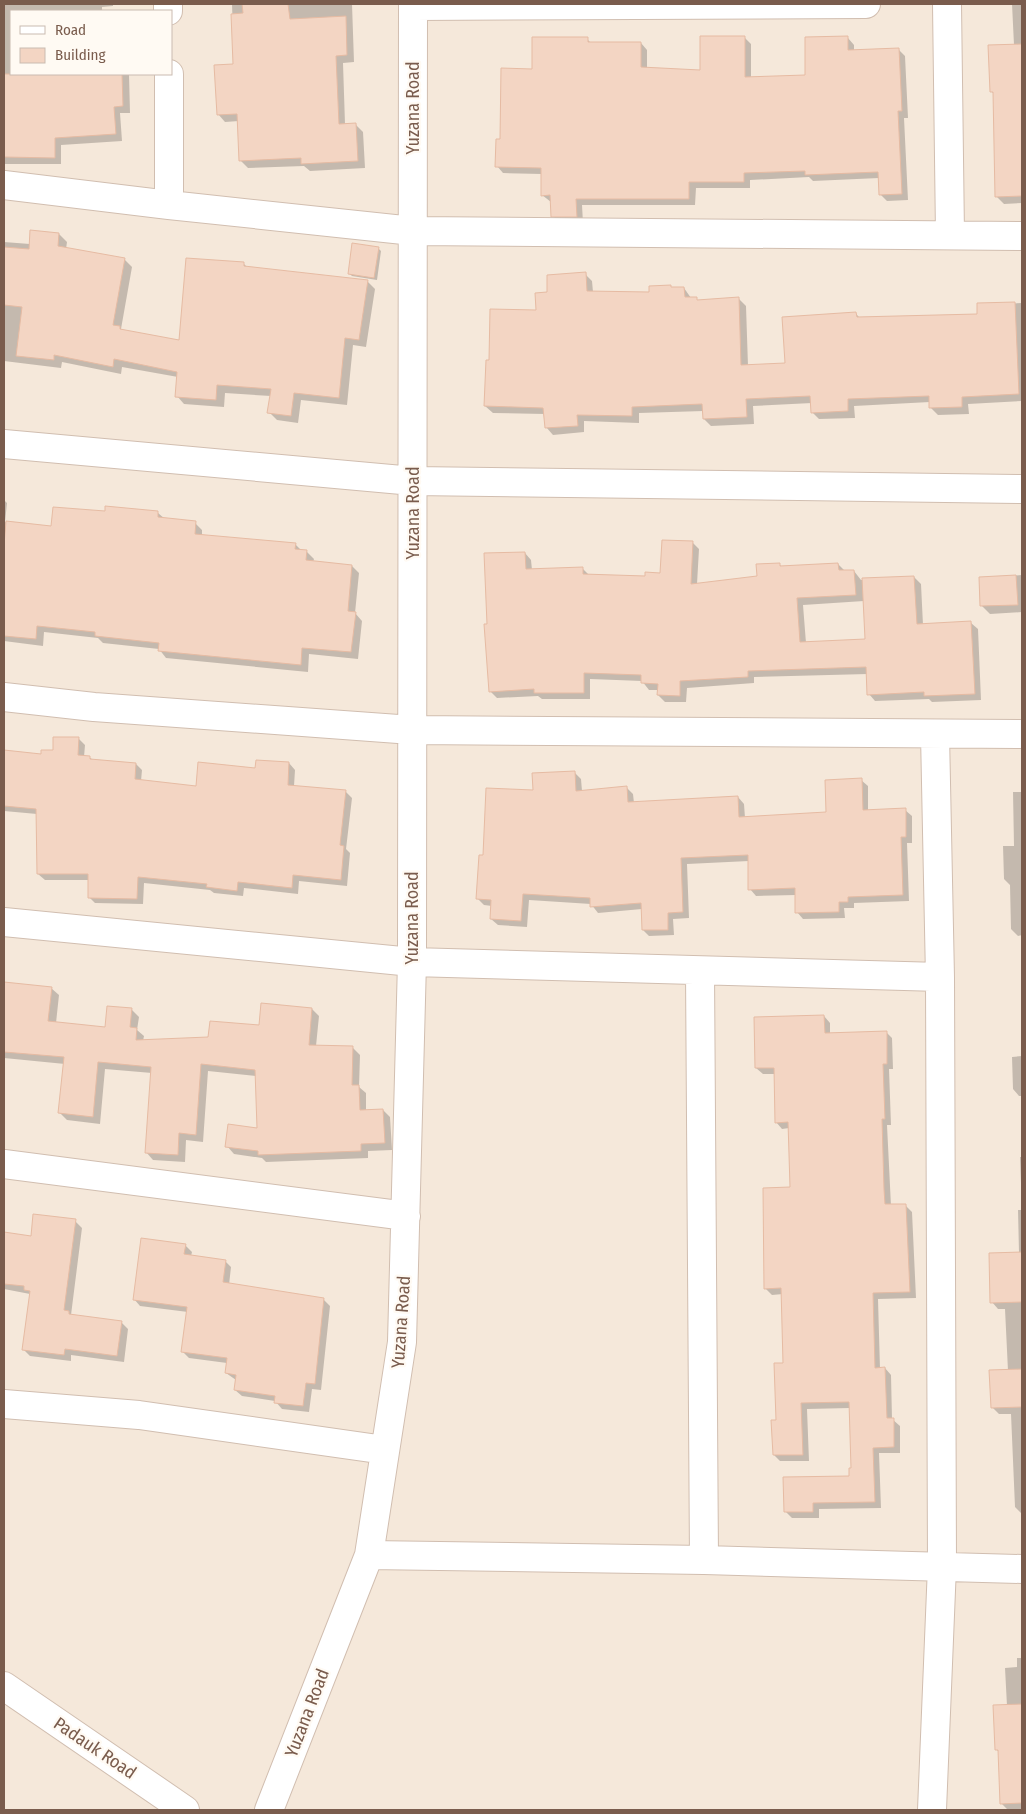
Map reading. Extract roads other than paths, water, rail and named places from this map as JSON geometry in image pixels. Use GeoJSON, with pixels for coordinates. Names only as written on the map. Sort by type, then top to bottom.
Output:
{"type":"FeatureCollection","features":[{"type":"Feature","properties":{"kind":"street"},"geometry":{"type":"LineString","coordinates":[[414,5],[866,4]]}},
{"type":"Feature","properties":{"kind":"street"},"geometry":{"type":"LineString","coordinates":[[947,4],[950,236]]}},
{"type":"Feature","properties":{"kind":"street","name":"Yuzana Road"},"geometry":{"type":"LineString","coordinates":[[269,1810],[369,1555],[402,1342],[412,962],[414,5]]}},
{"type":"Feature","properties":{"kind":"street"},"geometry":{"type":"LineString","coordinates":[[169,75],[170,205]]}},
{"type":"Feature","properties":{"kind":"street"},"geometry":{"type":"LineString","coordinates":[[4,185],[413,231],[1022,236]]}},
{"type":"Feature","properties":{"kind":"street"},"geometry":{"type":"LineString","coordinates":[[4,444],[413,480],[1022,490]]}},
{"type":"Feature","properties":{"kind":"street"},"geometry":{"type":"LineString","coordinates":[[4,697],[94,707],[412,730],[1022,734]]}},
{"type":"Feature","properties":{"kind":"street"},"geometry":{"type":"LineString","coordinates":[[932,1810],[942,1566],[940,977],[936,734]]}},
{"type":"Feature","properties":{"kind":"street"},"geometry":{"type":"LineString","coordinates":[[4,922],[412,962],[940,977]]}},
{"type":"Feature","properties":{"kind":"street"},"geometry":{"type":"LineString","coordinates":[[700,971],[704,1560]]}},
{"type":"Feature","properties":{"kind":"street"},"geometry":{"type":"LineString","coordinates":[[4,1164],[406,1216]]}},
{"type":"Feature","properties":{"kind":"street"},"geometry":{"type":"LineString","coordinates":[[4,1404],[139,1415],[385,1450]]}},
{"type":"Feature","properties":{"kind":"street"},"geometry":{"type":"LineString","coordinates":[[369,1555],[704,1560],[1022,1568]]}},
{"type":"Feature","properties":{"kind":"street","name":"Padauk Road"},"geometry":{"type":"LineString","coordinates":[[4,1686],[186,1810]]}}]}
